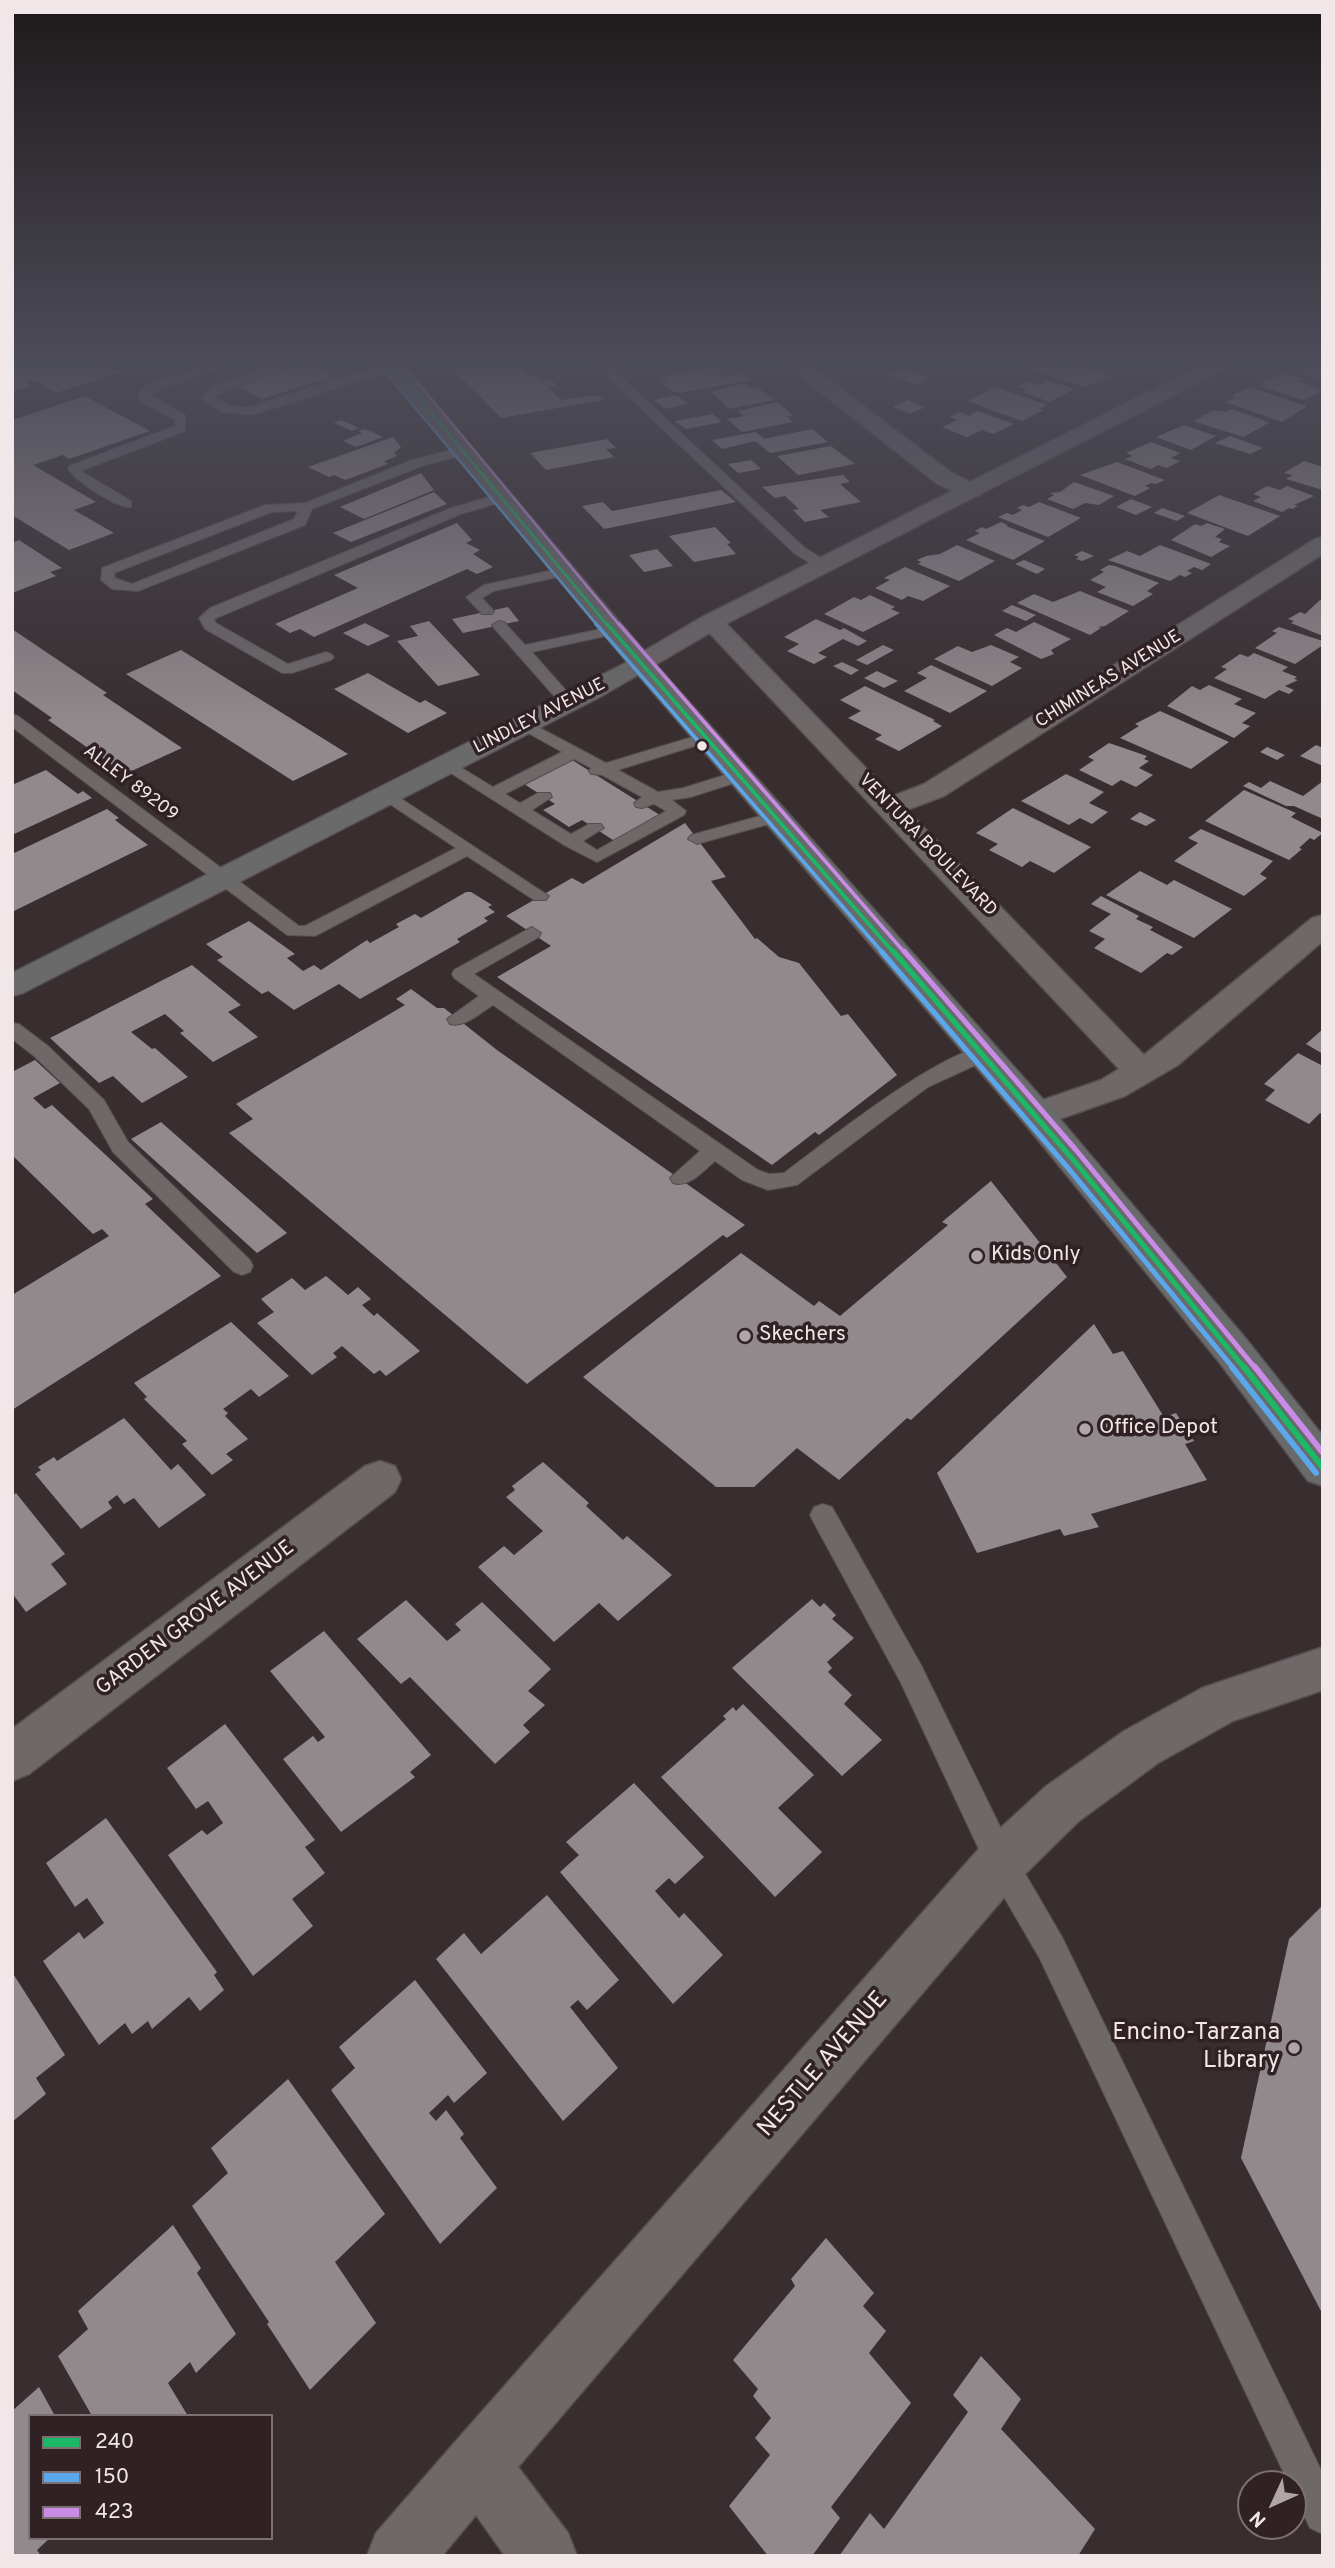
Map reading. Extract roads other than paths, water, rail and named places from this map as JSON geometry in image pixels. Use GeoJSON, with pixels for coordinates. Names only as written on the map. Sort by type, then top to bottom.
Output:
{"type":"FeatureCollection","features":[{"type":"Feature","properties":{"kind":"main road"},"geometry":{"type":"LineString","coordinates":[[494,487],[567,571],[641,663],[778,816],[1037,1115],[1233,1351],[1323,1468]]}},
{"type":"Feature","properties":{"kind":"main road","name":"LINDLEY AVENUE"},"geometry":{"type":"LineString","coordinates":[[12,986],[525,725],[641,663]]}},
{"type":"Feature","properties":{"kind":"street"},"geometry":{"type":"LineString","coordinates":[[962,487],[971,491]]}},
{"type":"Feature","properties":{"kind":"street","name":"LINDLEY AVENUE"},"geometry":{"type":"LineString","coordinates":[[641,663],[711,622],[979,487]]}},
{"type":"Feature","properties":{"kind":"street","name":"CHIMINEAS AVENUE"},"geometry":{"type":"LineString","coordinates":[[890,807],[934,790],[1323,544]]}},
{"type":"Feature","properties":{"kind":"street","name":"VENTURA BOULEVARD"},"geometry":{"type":"LineString","coordinates":[[711,622],[1141,1072]]}},
{"type":"Feature","properties":{"kind":"street"},"geometry":{"type":"LineString","coordinates":[[1037,1115],[1112,1088],[1166,1057],[1323,925]]}},
{"type":"Feature","properties":{"kind":"street","name":"GARDEN GROVE AVENUE"},"geometry":{"type":"LineString","coordinates":[[12,1758],[380,1479]]}},
{"type":"Feature","properties":{"kind":"street","name":"NESTLE AVENUE"},"geometry":{"type":"LineString","coordinates":[[399,2556],[1001,1862],[1062,1804],[1141,1747],[1219,1704],[1323,1668]]}},
{"type":"Feature","properties":{"kind":"street"},"geometry":{"type":"LineString","coordinates":[[477,2464],[545,2556]]}},
{"type":"Feature","properties":{"kind":"lane"},"geometry":{"type":"LineString","coordinates":[[98,487],[126,503]]}},
{"type":"Feature","properties":{"kind":"lane"},"geometry":{"type":"LineString","coordinates":[[307,507],[300,522],[133,588],[117,586],[107,580],[107,571],[270,508],[307,507],[357,487]]}},
{"type":"Feature","properties":{"kind":"lane"},"geometry":{"type":"LineString","coordinates":[[731,487],[800,551],[823,565]]}},
{"type":"Feature","properties":{"kind":"lane"},"geometry":{"type":"LineString","coordinates":[[326,657],[296,669],[280,668],[210,626],[206,618],[221,608],[456,511],[503,498]]}},
{"type":"Feature","properties":{"kind":"lane"},"geometry":{"type":"LineString","coordinates":[[487,611],[473,597],[489,588],[567,571]]}},
{"type":"Feature","properties":{"kind":"lane"},"geometry":{"type":"LineString","coordinates":[[499,625],[569,702]]}},
{"type":"Feature","properties":{"kind":"lane"},"geometry":{"type":"LineString","coordinates":[[522,650],[615,630]]}},
{"type":"Feature","properties":{"kind":"lane","name":"ALLEY 89209"},"geometry":{"type":"LineString","coordinates":[[12,719],[295,931],[308,932],[468,849]]}},
{"type":"Feature","properties":{"kind":"lane"},"geometry":{"type":"LineString","coordinates":[[446,765],[597,857],[678,811],[648,800],[574,752],[525,725]]}},
{"type":"Feature","properties":{"kind":"lane"},"geometry":{"type":"LineString","coordinates":[[599,770],[708,737]]}},
{"type":"Feature","properties":{"kind":"lane"},"geometry":{"type":"LineString","coordinates":[[494,793],[574,752]]}},
{"type":"Feature","properties":{"kind":"lane"},"geometry":{"type":"LineString","coordinates":[[648,800],[685,793],[741,775]]}},
{"type":"Feature","properties":{"kind":"lane"},"geometry":{"type":"LineString","coordinates":[[388,795],[540,896]]}},
{"type":"Feature","properties":{"kind":"lane"},"geometry":{"type":"LineString","coordinates":[[520,810],[544,797]]}},
{"type":"Feature","properties":{"kind":"lane"},"geometry":{"type":"LineString","coordinates":[[697,839],[778,816]]}},
{"type":"Feature","properties":{"kind":"lane"},"geometry":{"type":"LineString","coordinates":[[570,841],[595,828]]}},
{"type":"Feature","properties":{"kind":"lane"},"geometry":{"type":"LineString","coordinates":[[532,933],[461,974],[714,1151],[750,1175],[768,1182],[789,1180],[921,1082],[984,1053]]}},
{"type":"Feature","properties":{"kind":"lane"},"geometry":{"type":"LineString","coordinates":[[457,1019],[493,996]]}},
{"type":"Feature","properties":{"kind":"lane"},"geometry":{"type":"LineString","coordinates":[[12,1029],[41,1051],[97,1105],[120,1147],[242,1266]]}},
{"type":"Feature","properties":{"kind":"lane"},"geometry":{"type":"LineString","coordinates":[[681,1178],[714,1151]]}},
{"type":"Feature","properties":{"kind":"lane"},"geometry":{"type":"LineString","coordinates":[[823,1515],[911,1674],[1001,1862],[1051,1948],[1323,2515]]}},
{"type":"Feature","properties":{"kind":"place","name":"Kids Only"},"geometry":{"type":"Point","coordinates":[977,1256]}},
{"type":"Feature","properties":{"kind":"place","name":"Skechers"},"geometry":{"type":"Point","coordinates":[745,1336]}},
{"type":"Feature","properties":{"kind":"place","name":"Office Depot"},"geometry":{"type":"Point","coordinates":[1085,1429]}},
{"type":"Feature","properties":{"kind":"place","name":"Encino-Tarzana Library"},"geometry":{"type":"Point","coordinates":[1294,2048]}}]}
